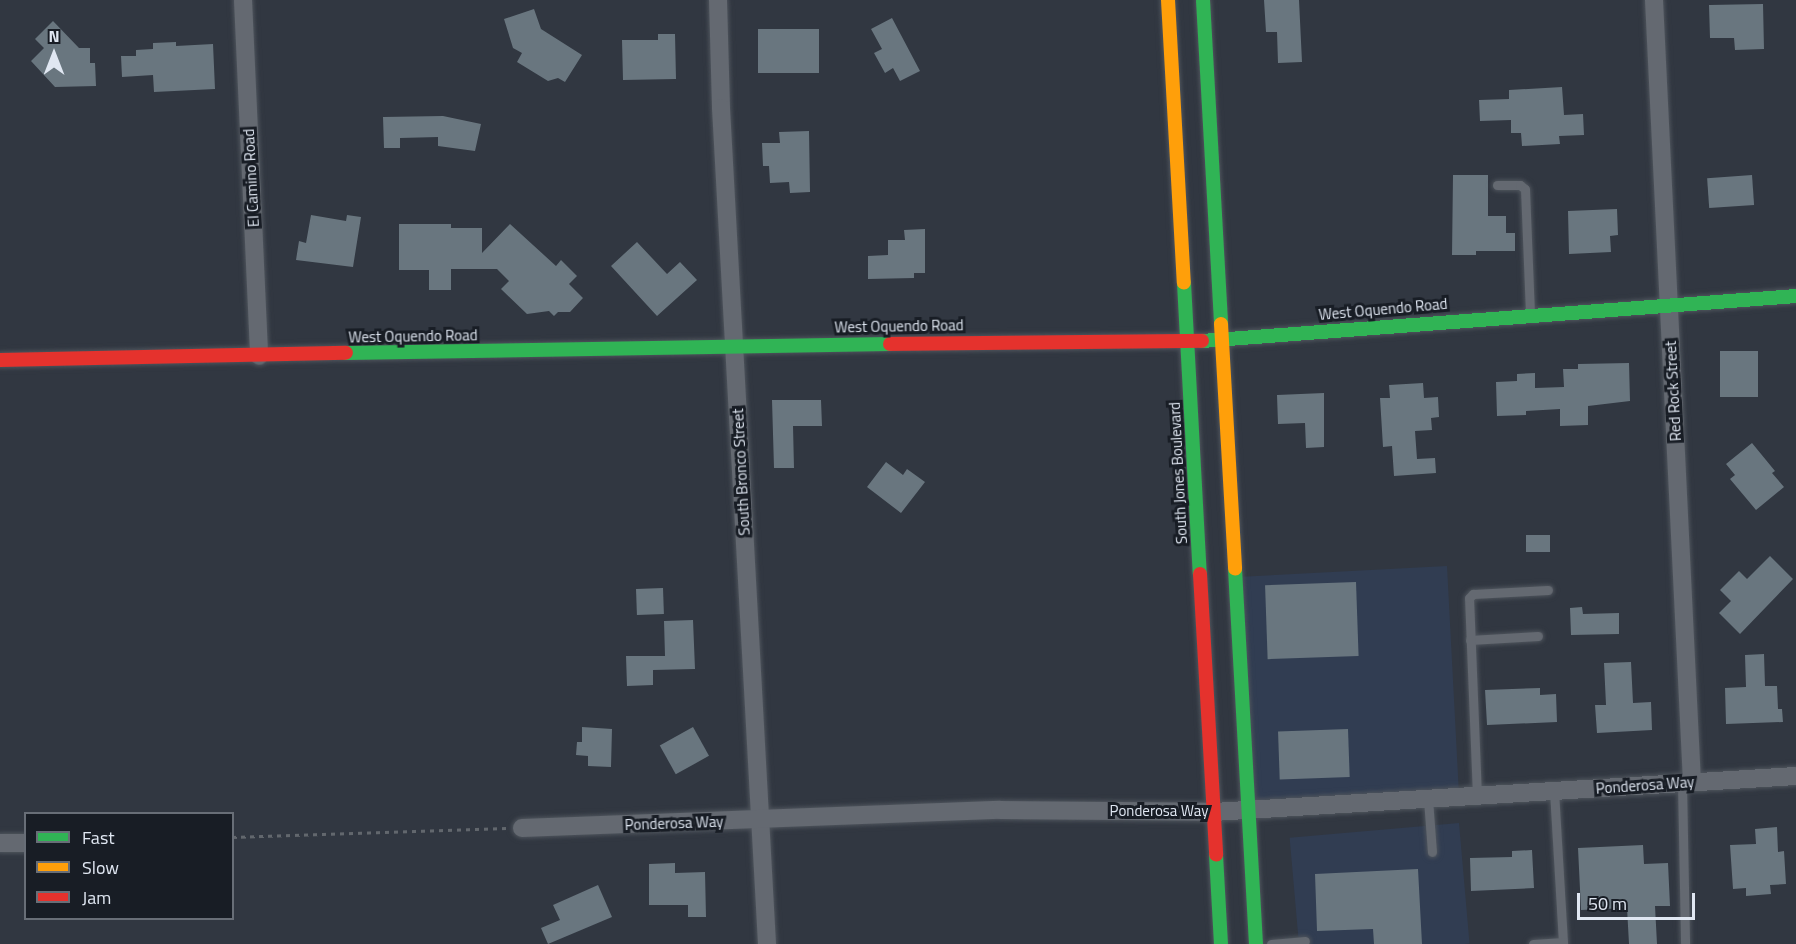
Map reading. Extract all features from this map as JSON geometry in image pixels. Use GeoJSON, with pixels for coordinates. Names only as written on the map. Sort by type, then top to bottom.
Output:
{"type":"FeatureCollection","features":[{"type":"Feature","properties":{"kind":"main road","name":"South Jones Boulevard"},"geometry":{"type":"LineString","coordinates":[[1168,0],[1221,944]]}},
{"type":"Feature","properties":{"kind":"main road"},"geometry":{"type":"LineString","coordinates":[[1203,0],[1256,944]]}},
{"type":"Feature","properties":{"kind":"main road","name":"West Oquendo Road"},"geometry":{"type":"LineString","coordinates":[[0,360],[734,345],[1187,342],[1796,296]]}},
{"type":"Feature","properties":{"kind":"street","name":"El Camino Road"},"geometry":{"type":"LineString","coordinates":[[243,0],[259,356]]}},
{"type":"Feature","properties":{"kind":"street","name":"South Bronco Street"},"geometry":{"type":"LineString","coordinates":[[718,0],[766,944]]}},
{"type":"Feature","properties":{"kind":"street","name":"Red Rock Street"},"geometry":{"type":"LineString","coordinates":[[1654,0],[1669,304],[1687,783]]}},
{"type":"Feature","properties":{"kind":"street","name":"Ponderosa Way"},"geometry":{"type":"LineString","coordinates":[[522,828],[1000,810],[1214,812],[1796,776]]}},
{"type":"Feature","properties":{"kind":"street"},"geometry":{"type":"LineString","coordinates":[[0,843],[24,843]]}},
{"type":"Feature","properties":{"kind":"lane"},"geometry":{"type":"LineString","coordinates":[[1497,185],[1520,185],[1525,189],[1530,315]]}},
{"type":"Feature","properties":{"kind":"lane"},"geometry":{"type":"LineString","coordinates":[[1478,796],[1468,604],[1473,594],[1548,590]]}},
{"type":"Feature","properties":{"kind":"lane"},"geometry":{"type":"LineString","coordinates":[[1470,640],[1538,636]]}},
{"type":"Feature","properties":{"kind":"lane"},"geometry":{"type":"LineString","coordinates":[[1685,944],[1687,783]]}},
{"type":"Feature","properties":{"kind":"lane"},"geometry":{"type":"LineString","coordinates":[[1533,944],[1563,943],[1554,791]]}},
{"type":"Feature","properties":{"kind":"lane"},"geometry":{"type":"LineString","coordinates":[[1428,799],[1432,852]]}},
{"type":"Feature","properties":{"kind":"lane"},"geometry":{"type":"LineString","coordinates":[[1271,944],[1305,941]]}},
{"type":"Feature","properties":{"kind":"path"},"geometry":{"type":"LineString","coordinates":[[234,837],[522,828]]}},
{"type":"Feature","properties":{"kind":"shaded area"},"geometry":{"type":"Polygon","coordinates":[[[1447,566],[1459,790],[1253,800],[1241,577],[1447,566]]]}},
{"type":"Feature","properties":{"kind":"shaded area"},"geometry":{"type":"Polygon","coordinates":[[[1459,823],[1470,944],[1299,944],[1290,838],[1459,823]]]}},
{"type":"Feature","properties":{"kind":"building"},"geometry":{"type":"Polygon","coordinates":[[[1264,0],[1299,0],[1302,62],[1278,63],[1277,32],[1266,32],[1264,0]]]}},
{"type":"Feature","properties":{"kind":"building"},"geometry":{"type":"Polygon","coordinates":[[[1763,4],[1764,49],[1735,50],[1734,38],[1710,38],[1709,5],[1763,4]]]}},
{"type":"Feature","properties":{"kind":"building"},"geometry":{"type":"Polygon","coordinates":[[[534,9],[541,29],[582,55],[565,82],[558,78],[548,81],[517,62],[522,53],[513,48],[504,19],[534,9]]]}},
{"type":"Feature","properties":{"kind":"building"},"geometry":{"type":"Polygon","coordinates":[[[892,18],[920,71],[900,81],[893,68],[885,73],[874,53],[882,49],[871,29],[892,18]]]}},
{"type":"Feature","properties":{"kind":"building"},"geometry":{"type":"Polygon","coordinates":[[[53,21],[79,48],[90,48],[90,63],[95,63],[96,86],[55,87],[31,61],[44,48],[35,39],[53,21]]]}},
{"type":"Feature","properties":{"kind":"building"},"geometry":{"type":"Polygon","coordinates":[[[758,29],[819,29],[819,73],[758,73],[758,29]]]}},
{"type":"Feature","properties":{"kind":"building"},"geometry":{"type":"Polygon","coordinates":[[[658,34],[675,34],[676,79],[623,80],[622,40],[658,40],[658,34]]]}},
{"type":"Feature","properties":{"kind":"building"},"geometry":{"type":"Polygon","coordinates":[[[176,42],[176,46],[213,44],[215,89],[154,92],[153,75],[122,77],[121,56],[136,56],[136,50],[153,49],[153,43],[176,42]]]}},
{"type":"Feature","properties":{"kind":"building"},"geometry":{"type":"Polygon","coordinates":[[[1562,87],[1564,115],[1583,114],[1584,135],[1559,136],[1560,144],[1522,146],[1521,133],[1511,133],[1511,120],[1480,121],[1479,100],[1509,99],[1509,90],[1562,87]]]}},
{"type":"Feature","properties":{"kind":"building"},"geometry":{"type":"Polygon","coordinates":[[[443,116],[481,124],[475,151],[438,146],[438,137],[400,138],[400,148],[384,148],[383,117],[443,116]]]}},
{"type":"Feature","properties":{"kind":"building"},"geometry":{"type":"Polygon","coordinates":[[[809,131],[810,192],[790,193],[789,182],[770,183],[769,166],[763,166],[762,143],[780,143],[779,132],[809,131]]]}},
{"type":"Feature","properties":{"kind":"building"},"geometry":{"type":"Polygon","coordinates":[[[1453,175],[1488,175],[1488,216],[1506,216],[1506,233],[1515,233],[1515,251],[1476,251],[1476,255],[1452,255],[1453,175]]]}},
{"type":"Feature","properties":{"kind":"building"},"geometry":{"type":"Polygon","coordinates":[[[1752,175],[1754,205],[1709,208],[1707,178],[1752,175]]]}},
{"type":"Feature","properties":{"kind":"building"},"geometry":{"type":"Polygon","coordinates":[[[1617,209],[1618,235],[1610,236],[1611,252],[1569,254],[1568,211],[1617,209]]]}},
{"type":"Feature","properties":{"kind":"building"},"geometry":{"type":"Polygon","coordinates":[[[311,215],[346,221],[347,215],[361,217],[353,267],[296,260],[299,241],[306,243],[311,215]]]}},
{"type":"Feature","properties":{"kind":"building"},"geometry":{"type":"Polygon","coordinates":[[[399,224],[451,224],[451,228],[482,228],[482,253],[510,224],[556,266],[561,260],[577,276],[569,284],[583,298],[570,312],[558,312],[554,316],[549,311],[527,314],[501,289],[509,281],[497,269],[451,269],[451,290],[429,290],[429,270],[399,270],[399,224]]]}},
{"type":"Feature","properties":{"kind":"building"},"geometry":{"type":"Polygon","coordinates":[[[925,229],[925,273],[914,273],[914,278],[868,279],[868,256],[888,255],[888,240],[905,240],[904,230],[925,229]]]}},
{"type":"Feature","properties":{"kind":"building"},"geometry":{"type":"Polygon","coordinates":[[[637,242],[667,274],[680,262],[697,280],[657,316],[611,266],[637,242]]]}},
{"type":"Feature","properties":{"kind":"building"},"geometry":{"type":"Polygon","coordinates":[[[1720,351],[1758,351],[1758,397],[1720,397],[1720,351]]]}},
{"type":"Feature","properties":{"kind":"building"},"geometry":{"type":"Polygon","coordinates":[[[1629,363],[1630,401],[1588,406],[1588,425],[1560,426],[1560,409],[1526,411],[1526,415],[1497,416],[1496,382],[1517,381],[1517,374],[1535,373],[1535,388],[1564,387],[1563,369],[1578,369],[1578,364],[1629,363]]]}},
{"type":"Feature","properties":{"kind":"building"},"geometry":{"type":"Polygon","coordinates":[[[1423,383],[1424,398],[1438,397],[1439,417],[1431,418],[1432,430],[1415,431],[1417,459],[1435,458],[1436,473],[1394,476],[1392,446],[1383,447],[1380,398],[1390,398],[1389,385],[1423,383]]]}},
{"type":"Feature","properties":{"kind":"building"},"geometry":{"type":"Polygon","coordinates":[[[1324,393],[1324,447],[1306,448],[1305,423],[1278,424],[1277,395],[1324,393]]]}},
{"type":"Feature","properties":{"kind":"building"},"geometry":{"type":"Polygon","coordinates":[[[772,400],[821,400],[822,426],[793,426],[794,468],[774,468],[772,400]]]}},
{"type":"Feature","properties":{"kind":"building"},"geometry":{"type":"Polygon","coordinates":[[[1752,443],[1775,471],[1772,473],[1784,487],[1756,510],[1730,479],[1735,475],[1726,464],[1752,443]]]}},
{"type":"Feature","properties":{"kind":"building"},"geometry":{"type":"Polygon","coordinates":[[[886,462],[903,475],[907,469],[925,482],[901,513],[867,487],[886,462]]]}},
{"type":"Feature","properties":{"kind":"building"},"geometry":{"type":"Polygon","coordinates":[[[1526,535],[1550,535],[1550,552],[1526,552],[1526,535]]]}},
{"type":"Feature","properties":{"kind":"building"},"geometry":{"type":"Polygon","coordinates":[[[1770,556],[1793,579],[1740,634],[1719,613],[1731,601],[1720,590],[1739,571],[1747,579],[1770,556]]]}},
{"type":"Feature","properties":{"kind":"building"},"geometry":{"type":"Polygon","coordinates":[[[1356,582],[1359,656],[1268,659],[1265,585],[1356,582]]]}},
{"type":"Feature","properties":{"kind":"building"},"geometry":{"type":"Polygon","coordinates":[[[663,588],[664,614],[637,615],[636,589],[663,588]]]}},
{"type":"Feature","properties":{"kind":"building"},"geometry":{"type":"Polygon","coordinates":[[[1582,607],[1583,614],[1619,613],[1619,634],[1571,635],[1570,608],[1582,607]]]}},
{"type":"Feature","properties":{"kind":"building"},"geometry":{"type":"Polygon","coordinates":[[[693,620],[695,669],[653,670],[653,685],[627,686],[626,656],[665,656],[664,621],[693,620]]]}},
{"type":"Feature","properties":{"kind":"building"},"geometry":{"type":"Polygon","coordinates":[[[1764,654],[1765,686],[1777,686],[1778,709],[1782,709],[1783,722],[1726,724],[1725,688],[1746,687],[1745,655],[1764,654]]]}},
{"type":"Feature","properties":{"kind":"building"},"geometry":{"type":"Polygon","coordinates":[[[1631,662],[1633,703],[1651,702],[1652,730],[1597,733],[1595,705],[1606,705],[1604,663],[1631,662]]]}},
{"type":"Feature","properties":{"kind":"building"},"geometry":{"type":"Polygon","coordinates":[[[1540,688],[1540,695],[1556,694],[1557,722],[1487,725],[1485,690],[1540,688]]]}},
{"type":"Feature","properties":{"kind":"building"},"geometry":{"type":"Polygon","coordinates":[[[582,727],[612,729],[611,767],[588,766],[588,756],[576,755],[577,742],[582,742],[582,727]]]}},
{"type":"Feature","properties":{"kind":"building"},"geometry":{"type":"Polygon","coordinates":[[[693,727],[709,756],[676,774],[660,745],[693,727]]]}},
{"type":"Feature","properties":{"kind":"building"},"geometry":{"type":"Polygon","coordinates":[[[1348,729],[1350,777],[1280,779],[1278,731],[1348,729]]]}},
{"type":"Feature","properties":{"kind":"building"},"geometry":{"type":"Polygon","coordinates":[[[1777,827],[1778,852],[1784,851],[1786,884],[1770,885],[1771,894],[1746,896],[1746,888],[1733,889],[1730,845],[1756,844],[1755,829],[1777,827]]]}},
{"type":"Feature","properties":{"kind":"building"},"geometry":{"type":"Polygon","coordinates":[[[1643,845],[1644,864],[1668,863],[1670,906],[1655,906],[1657,944],[1629,944],[1627,908],[1581,910],[1578,848],[1643,845]]]}},
{"type":"Feature","properties":{"kind":"building"},"geometry":{"type":"Polygon","coordinates":[[[1532,850],[1534,888],[1471,891],[1470,858],[1512,857],[1512,851],[1532,850]]]}},
{"type":"Feature","properties":{"kind":"building"},"geometry":{"type":"Polygon","coordinates":[[[675,863],[675,873],[705,872],[706,917],[688,917],[688,905],[649,905],[649,864],[675,863]]]}},
{"type":"Feature","properties":{"kind":"building"},"geometry":{"type":"Polygon","coordinates":[[[1418,869],[1422,944],[1374,944],[1373,929],[1317,931],[1315,874],[1418,869]]]}},
{"type":"Feature","properties":{"kind":"building"},"geometry":{"type":"Polygon","coordinates":[[[598,885],[612,917],[548,944],[541,928],[560,920],[553,905],[598,885]]]}},
{"type":"Feature","properties":{"kind":"traffic: fast"},"geometry":{"type":"LineString","coordinates":[[1203,0],[1221,324]]}},
{"type":"Feature","properties":{"kind":"traffic: fast"},"geometry":{"type":"LineString","coordinates":[[1184,283],[1200,574]]}},
{"type":"Feature","properties":{"kind":"traffic: fast"},"geometry":{"type":"LineString","coordinates":[[1202,341],[1796,296]]}},
{"type":"Feature","properties":{"kind":"traffic: fast"},"geometry":{"type":"LineString","coordinates":[[346,353],[890,344]]}},
{"type":"Feature","properties":{"kind":"traffic: fast"},"geometry":{"type":"LineString","coordinates":[[1235,569],[1256,944]]}},
{"type":"Feature","properties":{"kind":"traffic: fast"},"geometry":{"type":"LineString","coordinates":[[1216,855],[1221,944]]}},
{"type":"Feature","properties":{"kind":"traffic: slow"},"geometry":{"type":"LineString","coordinates":[[1168,0],[1184,283]]}},
{"type":"Feature","properties":{"kind":"traffic: slow"},"geometry":{"type":"LineString","coordinates":[[1221,324],[1235,569]]}},
{"type":"Feature","properties":{"kind":"traffic: jam"},"geometry":{"type":"LineString","coordinates":[[890,344],[1202,341]]}},
{"type":"Feature","properties":{"kind":"traffic: jam"},"geometry":{"type":"LineString","coordinates":[[0,360],[346,353]]}},
{"type":"Feature","properties":{"kind":"traffic: jam"},"geometry":{"type":"LineString","coordinates":[[1200,574],[1216,855]]}}]}
